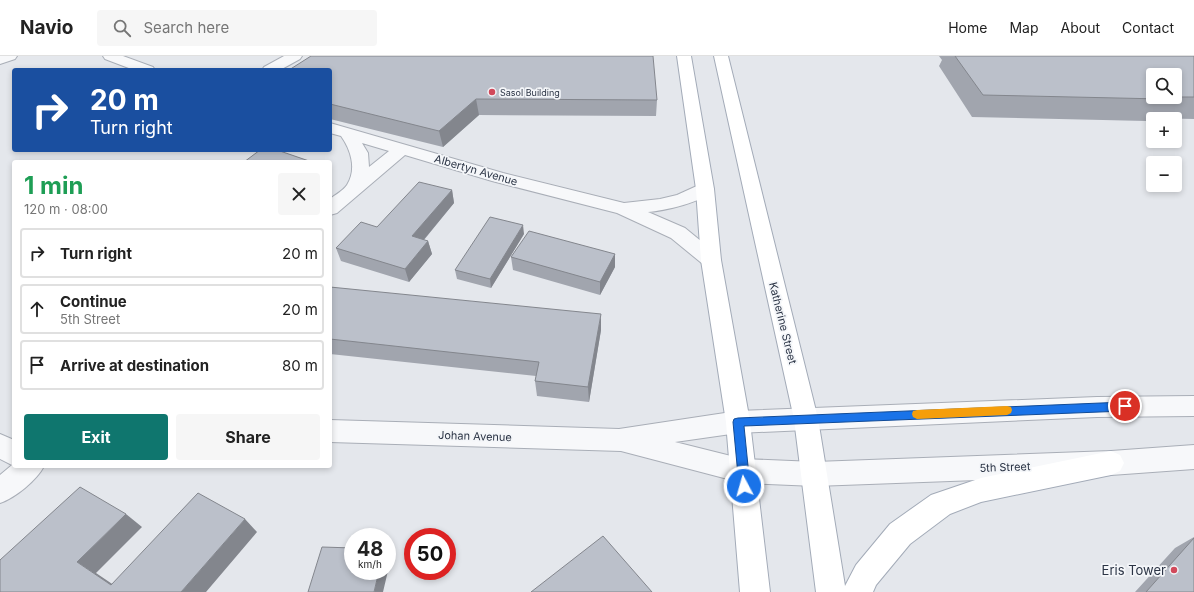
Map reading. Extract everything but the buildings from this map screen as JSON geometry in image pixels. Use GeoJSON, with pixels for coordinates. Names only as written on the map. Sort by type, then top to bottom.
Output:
{"type":"FeatureCollection","features":[{"type":"Feature","properties":{"kind":"main road"},"geometry":{"type":"LineString","coordinates":[[684,56],[705,189],[711,260],[738,422],[755,592]]}},
{"type":"Feature","properties":{"kind":"main road","name":"Katherine Street"},"geometry":{"type":"LineString","coordinates":[[721,56],[806,419],[831,592]]}},
{"type":"Feature","properties":{"kind":"main road"},"geometry":{"type":"LineString","coordinates":[[857,592],[866,575],[900,534],[941,504],[980,490],[1111,463]]}},
{"type":"Feature","properties":{"kind":"street"},"geometry":{"type":"LineString","coordinates":[[0,60],[10,56]]}},
{"type":"Feature","properties":{"kind":"street"},"geometry":{"type":"LineString","coordinates":[[110,56],[143,68]]}},
{"type":"Feature","properties":{"kind":"street"},"geometry":{"type":"LineString","coordinates":[[273,68],[295,56]]}},
{"type":"Feature","properties":{"kind":"street","name":"Albertyn Avenue"},"geometry":{"type":"LineString","coordinates":[[332,129],[623,209],[678,233],[711,260]]}},
{"type":"Feature","properties":{"kind":"street"},"geometry":{"type":"LineString","coordinates":[[347,133],[356,144],[362,163],[355,188]]}},
{"type":"Feature","properties":{"kind":"street"},"geometry":{"type":"LineString","coordinates":[[332,207],[402,149]]}},
{"type":"Feature","properties":{"kind":"street","name":"Albertyn Avenue"},"geometry":{"type":"LineString","coordinates":[[623,209],[660,205],[683,199],[705,189]]}},
{"type":"Feature","properties":{"kind":"street"},"geometry":{"type":"LineString","coordinates":[[806,419],[1097,407],[1194,406]]}},
{"type":"Feature","properties":{"kind":"street","name":"Johan Avenue"},"geometry":{"type":"LineString","coordinates":[[332,431],[619,440],[738,422],[806,419]]}},
{"type":"Feature","properties":{"kind":"street","name":"Johan Avenue"},"geometry":{"type":"LineString","coordinates":[[619,440],[743,471]]}},
{"type":"Feature","properties":{"kind":"street"},"geometry":{"type":"LineString","coordinates":[[0,445],[12,453]]}},
{"type":"Feature","properties":{"kind":"street","name":"5th Street"},"geometry":{"type":"LineString","coordinates":[[743,471],[815,474],[1111,463],[1194,457]]}},
{"type":"Feature","properties":{"kind":"street"},"geometry":{"type":"LineString","coordinates":[[0,491],[29,468]]}},
{"type":"Feature","properties":{"kind":"slow traffic"},"geometry":{"type":"LineString","coordinates":[[917,414],[1007,410]]}},
{"type":"Feature","properties":{"kind":"place","name":"Sasol Building"},"geometry":{"type":"Point","coordinates":[492,92]}},
{"type":"Feature","properties":{"kind":"place","name":"Eris Tower"},"geometry":{"type":"Point","coordinates":[1174,570]}},
{"type":"Feature","properties":{"kind":"route"},"geometry":{"type":"LineString","coordinates":[[744,486],[738,422],[1125,406]]}}]}
